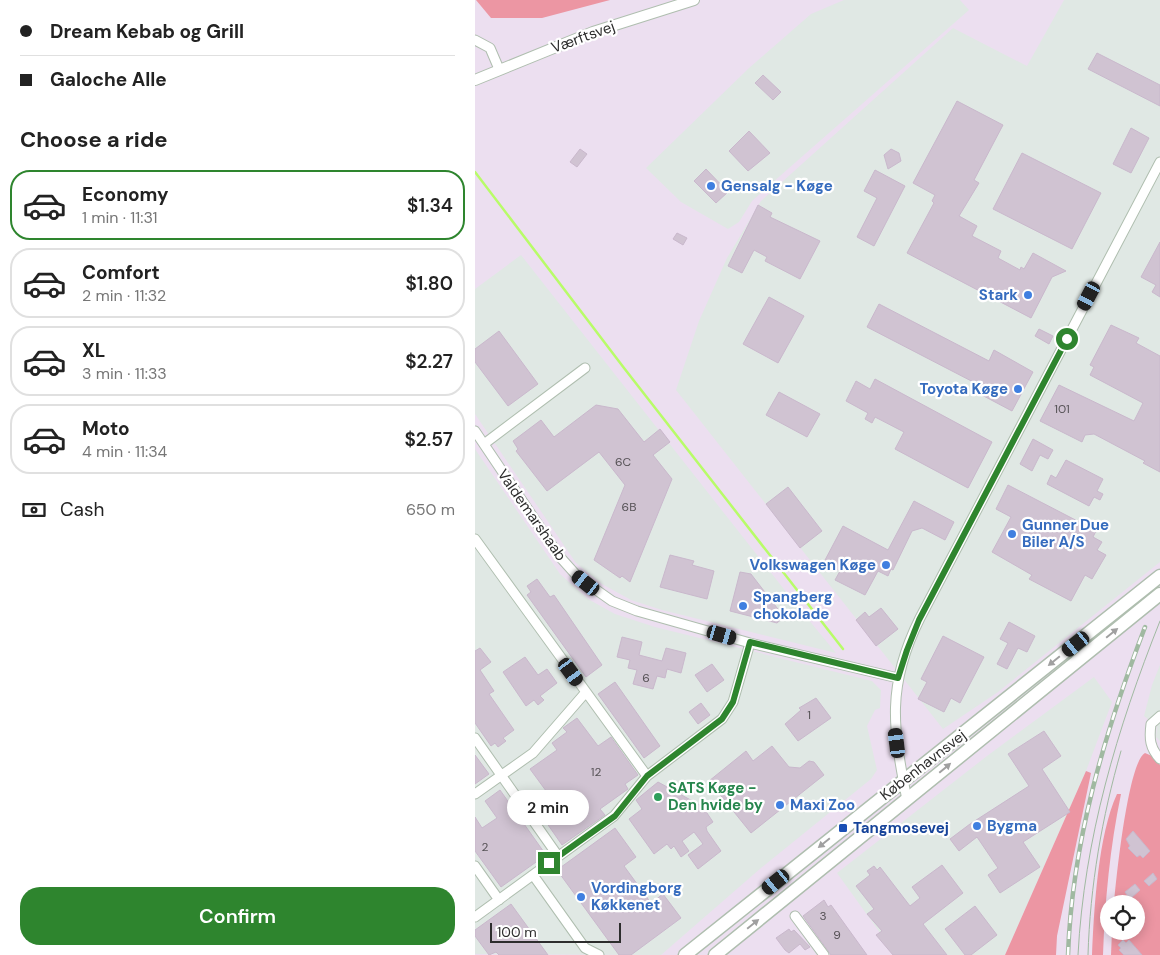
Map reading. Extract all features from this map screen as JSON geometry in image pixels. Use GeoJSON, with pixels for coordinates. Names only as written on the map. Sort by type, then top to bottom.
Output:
{"type":"FeatureCollection","features":[{"type":"Feature","properties":{"kind":"main road","name":"Københavnsvej"},"geometry":{"type":"LineString","coordinates":[[685,955],[1160,576]]}},
{"type":"Feature","properties":{"kind":"main road","name":"Københavnsvej"},"geometry":{"type":"LineString","coordinates":[[715,955],[1160,594]]}},
{"type":"Feature","properties":{"kind":"street","name":"Værftsvej"},"geometry":{"type":"LineString","coordinates":[[475,80],[593,32],[693,0]]}},
{"type":"Feature","properties":{"kind":"street"},"geometry":{"type":"LineString","coordinates":[[475,40],[490,48],[499,69]]}},
{"type":"Feature","properties":{"kind":"street"},"geometry":{"type":"LineString","coordinates":[[907,800],[894,705],[898,678],[907,650],[919,620],[1160,162]]}},
{"type":"Feature","properties":{"kind":"street"},"geometry":{"type":"LineString","coordinates":[[484,444],[585,368]]}},
{"type":"Feature","properties":{"kind":"street","name":"Valdemarshaab"},"geometry":{"type":"LineString","coordinates":[[475,431],[561,557],[578,577],[612,601],[637,611],[750,642],[898,678]]}},
{"type":"Feature","properties":{"kind":"street"},"geometry":{"type":"LineString","coordinates":[[475,539],[586,692],[594,700],[647,776]]}},
{"type":"Feature","properties":{"kind":"street"},"geometry":{"type":"LineString","coordinates":[[475,917],[615,816],[647,776],[705,734],[726,715],[741,679],[750,642]]}},
{"type":"Feature","properties":{"kind":"street"},"geometry":{"type":"LineString","coordinates":[[475,794],[533,753],[586,692]]}},
{"type":"Feature","properties":{"kind":"street"},"geometry":{"type":"LineString","coordinates":[[1160,716],[1151,724],[1149,739],[1155,754],[1160,759]]}},
{"type":"Feature","properties":{"kind":"street"},"geometry":{"type":"LineString","coordinates":[[475,738],[558,856]]}},
{"type":"Feature","properties":{"kind":"street"},"geometry":{"type":"LineString","coordinates":[[475,866],[499,900]]}},
{"type":"Feature","properties":{"kind":"street"},"geometry":{"type":"LineString","coordinates":[[533,875],[585,948],[599,955]]}},
{"type":"Feature","properties":{"kind":"street"},"geometry":{"type":"LineString","coordinates":[[795,916],[824,955]]}},
{"type":"Feature","properties":{"kind":"shaded area"},"geometry":{"type":"Polygon","coordinates":[[[476,0],[610,0],[542,18],[491,18],[476,0]]]}},
{"type":"Feature","properties":{"kind":"shaded area"},"geometry":{"type":"Polygon","coordinates":[[[844,0],[960,0],[969,10],[752,201],[739,222],[728,229],[681,202],[646,168],[749,68],[811,14],[844,0]]]}},
{"type":"Feature","properties":{"kind":"shaded area"},"geometry":{"type":"Polygon","coordinates":[[[1064,0],[1160,0],[1160,562],[998,692],[943,729],[676,390],[699,321],[727,258],[761,201],[953,28],[1027,66],[1064,0]]]}},
{"type":"Feature","properties":{"kind":"shaded area"},"geometry":{"type":"Polygon","coordinates":[[[521,255],[836,653],[662,610],[631,600],[602,584],[576,563],[475,414],[475,289],[521,255]]]}},
{"type":"Feature","properties":{"kind":"shaded area"},"geometry":{"type":"Polygon","coordinates":[[[475,449],[560,574],[588,599],[615,614],[655,627],[872,681],[881,690],[880,708],[875,710],[867,726],[877,770],[871,779],[761,868],[661,955],[475,954],[475,449]]]}},
{"type":"Feature","properties":{"kind":"shaded area"},"geometry":{"type":"Polygon","coordinates":[[[1160,665],[1160,741],[1156,737],[1157,726],[1144,716],[1152,685],[1160,665]]]}},
{"type":"Feature","properties":{"kind":"shaded area"},"geometry":{"type":"Polygon","coordinates":[[[1094,677],[1112,702],[1086,771],[1005,955],[896,955],[837,873],[987,756],[1094,677]]]}},
{"type":"Feature","properties":{"kind":"shaded area"},"geometry":{"type":"Polygon","coordinates":[[[1145,753],[1152,756],[1160,765],[1160,955],[1111,955],[1112,940],[1145,940],[1145,895],[1115,895],[1128,799],[1139,761],[1145,753]]]}},
{"type":"Feature","properties":{"kind":"shaded area"},"geometry":{"type":"Polygon","coordinates":[[[1086,771],[1091,773],[1057,936],[1056,955],[1005,955],[1086,771]]]}},
{"type":"Feature","properties":{"kind":"shaded area"},"geometry":{"type":"Polygon","coordinates":[[[1117,794],[1121,794],[1107,895],[1100,895],[1100,940],[1104,940],[1103,955],[1092,955],[1098,873],[1105,830],[1117,794]]]}},
{"type":"Feature","properties":{"kind":"building"},"geometry":{"type":"Polygon","coordinates":[[[1097,53],[1160,85],[1160,106],[1088,69],[1097,53]]]}},
{"type":"Feature","properties":{"kind":"building"},"geometry":{"type":"Polygon","coordinates":[[[763,75],[781,92],[773,100],[755,83],[763,75]]]}},
{"type":"Feature","properties":{"kind":"building"},"geometry":{"type":"Polygon","coordinates":[[[957,101],[1003,125],[974,180],[979,183],[959,216],[977,226],[972,236],[1001,251],[998,258],[1020,270],[1021,267],[1024,269],[1033,253],[1066,271],[1052,277],[1031,318],[907,253],[934,203],[932,201],[935,195],[913,183],[957,101]]]}},
{"type":"Feature","properties":{"kind":"building"},"geometry":{"type":"Polygon","coordinates":[[[1131,128],[1149,138],[1131,173],[1113,164],[1131,128]]]}},
{"type":"Feature","properties":{"kind":"building"},"geometry":{"type":"Polygon","coordinates":[[[749,131],[770,153],[748,171],[729,151],[749,131]]]}},
{"type":"Feature","properties":{"kind":"building"},"geometry":{"type":"Polygon","coordinates":[[[580,149],[587,154],[577,167],[570,162],[580,149]]]}},
{"type":"Feature","properties":{"kind":"building"},"geometry":{"type":"Polygon","coordinates":[[[891,149],[899,153],[901,161],[888,169],[884,155],[891,149]]]}},
{"type":"Feature","properties":{"kind":"building"},"geometry":{"type":"Polygon","coordinates":[[[1022,153],[1101,193],[1072,249],[993,209],[1022,153]]]}},
{"type":"Feature","properties":{"kind":"building","name":"Gensalg - Køge"},"geometry":{"type":"Polygon","coordinates":[[[706,169],[728,192],[716,203],[694,181],[706,169]]]}},
{"type":"Feature","properties":{"kind":"building"},"geometry":{"type":"Polygon","coordinates":[[[875,170],[905,186],[874,246],[857,237],[877,198],[864,191],[875,170]]]}},
{"type":"Feature","properties":{"kind":"building"},"geometry":{"type":"Polygon","coordinates":[[[758,205],[772,213],[770,217],[820,241],[800,279],[765,261],[767,257],[754,250],[742,273],[728,266],[758,205]]]}},
{"type":"Feature","properties":{"kind":"building"},"geometry":{"type":"Polygon","coordinates":[[[677,233],[687,238],[683,245],[673,239],[677,233]]]}},
{"type":"Feature","properties":{"kind":"building"},"geometry":{"type":"Polygon","coordinates":[[[1160,242],[1160,297],[1152,292],[1156,285],[1141,277],[1160,242]]]}},
{"type":"Feature","properties":{"kind":"building"},"geometry":{"type":"Polygon","coordinates":[[[769,297],[804,316],[778,363],[743,344],[769,297]]]}},
{"type":"Feature","properties":{"kind":"building"},"geometry":{"type":"Polygon","coordinates":[[[879,304],[989,361],[994,350],[1033,372],[1012,411],[978,393],[981,386],[867,327],[879,304]]]}},
{"type":"Feature","properties":{"kind":"building"},"geometry":{"type":"Polygon","coordinates":[[[1111,325],[1139,338],[1136,343],[1160,356],[1160,472],[1143,463],[1145,461],[1094,434],[1085,435],[1082,442],[1040,421],[1059,385],[1134,421],[1143,403],[1090,375],[1094,367],[1090,365],[1111,325]]]}},
{"type":"Feature","properties":{"kind":"building"},"geometry":{"type":"Polygon","coordinates":[[[1039,329],[1053,336],[1049,344],[1035,336],[1039,329]]]}},
{"type":"Feature","properties":{"kind":"building"},"geometry":{"type":"Polygon","coordinates":[[[499,331],[538,384],[508,406],[475,362],[475,349],[499,331]]]}},
{"type":"Feature","properties":{"kind":"building"},"geometry":{"type":"Polygon","coordinates":[[[875,379],[992,442],[968,488],[895,449],[904,432],[875,417],[872,423],[865,419],[868,413],[846,401],[856,381],[870,389],[875,379]]]}},
{"type":"Feature","properties":{"kind":"building"},"geometry":{"type":"Polygon","coordinates":[[[779,392],[820,414],[807,437],[766,415],[779,392]]]}},
{"type":"Feature","properties":{"kind":"building"},"geometry":{"type":"Polygon","coordinates":[[[596,405],[618,409],[644,442],[660,429],[670,442],[653,455],[672,479],[630,582],[622,576],[620,578],[594,560],[625,485],[599,452],[547,491],[516,451],[518,449],[513,441],[541,420],[554,437],[596,405]]]}},
{"type":"Feature","properties":{"kind":"building"},"geometry":{"type":"Polygon","coordinates":[[[1033,439],[1053,450],[1048,459],[1040,455],[1032,471],[1020,464],[1033,439]]]}},
{"type":"Feature","properties":{"kind":"building"},"geometry":{"type":"Polygon","coordinates":[[[1066,460],[1103,479],[1097,491],[1103,494],[1100,500],[1094,497],[1089,506],[1047,484],[1051,475],[1056,478],[1066,460]]]}},
{"type":"Feature","properties":{"kind":"building"},"geometry":{"type":"Polygon","coordinates":[[[1008,485],[1089,527],[1090,525],[1097,529],[1093,537],[1102,542],[1097,550],[1106,555],[1092,579],[1085,575],[1071,601],[1029,579],[1032,575],[992,552],[1011,517],[996,509],[1008,485]]]}},
{"type":"Feature","properties":{"kind":"building"},"geometry":{"type":"Polygon","coordinates":[[[788,487],[822,531],[800,548],[766,504],[788,487]]]}},
{"type":"Feature","properties":{"kind":"building"},"geometry":{"type":"Polygon","coordinates":[[[914,501],[954,522],[945,540],[922,528],[912,531],[893,570],[891,569],[888,576],[878,571],[865,595],[835,580],[840,571],[824,562],[843,526],[888,550],[914,501]]]}},
{"type":"Feature","properties":{"kind":"building"},"geometry":{"type":"Polygon","coordinates":[[[670,555],[694,561],[692,565],[714,571],[707,599],[660,587],[670,555]]]}},
{"type":"Feature","properties":{"kind":"building"},"geometry":{"type":"Polygon","coordinates":[[[740,572],[751,574],[784,617],[777,623],[730,611],[740,572]]]}},
{"type":"Feature","properties":{"kind":"building"},"geometry":{"type":"Polygon","coordinates":[[[537,579],[550,597],[554,595],[602,665],[586,677],[527,595],[531,592],[527,586],[537,579]]]}},
{"type":"Feature","properties":{"kind":"building"},"geometry":{"type":"Polygon","coordinates":[[[881,608],[898,629],[876,646],[856,620],[865,612],[869,617],[881,608]]]}},
{"type":"Feature","properties":{"kind":"building"},"geometry":{"type":"Polygon","coordinates":[[[1009,622],[1035,636],[1027,652],[1018,648],[1007,669],[997,664],[1008,643],[1000,639],[1009,622]]]}},
{"type":"Feature","properties":{"kind":"building"},"geometry":{"type":"Polygon","coordinates":[[[943,636],[984,657],[960,703],[951,698],[944,712],[918,699],[927,682],[921,679],[943,636]]]}},
{"type":"Feature","properties":{"kind":"building"},"geometry":{"type":"Polygon","coordinates":[[[622,637],[642,642],[639,655],[662,661],[666,648],[686,653],[681,673],[667,669],[665,678],[657,676],[653,689],[633,684],[637,670],[628,668],[630,660],[617,657],[622,637]]]}},
{"type":"Feature","properties":{"kind":"building"},"geometry":{"type":"Polygon","coordinates":[[[480,648],[491,662],[480,670],[494,691],[489,694],[514,730],[503,738],[506,741],[498,747],[495,743],[491,746],[475,723],[475,651],[480,648]]]}},
{"type":"Feature","properties":{"kind":"building"},"geometry":{"type":"Polygon","coordinates":[[[525,657],[538,675],[547,669],[557,683],[540,696],[544,700],[538,705],[534,700],[526,706],[503,672],[525,657]]]}},
{"type":"Feature","properties":{"kind":"building"},"geometry":{"type":"Polygon","coordinates":[[[712,664],[724,680],[707,692],[695,675],[712,664]]]}},
{"type":"Feature","properties":{"kind":"building"},"geometry":{"type":"Polygon","coordinates":[[[615,682],[660,746],[644,758],[598,694],[615,682]]]}},
{"type":"Feature","properties":{"kind":"building"},"geometry":{"type":"Polygon","coordinates":[[[816,698],[831,718],[798,741],[785,724],[801,710],[799,708],[816,698]]]}},
{"type":"Feature","properties":{"kind":"building"},"geometry":{"type":"Polygon","coordinates":[[[701,703],[710,715],[698,724],[689,712],[701,703]]]}},
{"type":"Feature","properties":{"kind":"building"},"geometry":{"type":"Polygon","coordinates":[[[577,718],[598,746],[611,737],[638,775],[625,784],[628,789],[600,809],[605,815],[562,845],[537,809],[552,799],[530,769],[557,750],[552,743],[567,732],[563,728],[577,718]]]}},
{"type":"Feature","properties":{"kind":"building"},"geometry":{"type":"Polygon","coordinates":[[[1044,731],[1061,756],[1042,769],[1070,812],[1023,842],[1040,867],[1000,893],[988,875],[998,868],[977,837],[959,851],[950,839],[1029,786],[1008,754],[1044,731]]]}},
{"type":"Feature","properties":{"kind":"building"},"geometry":{"type":"Polygon","coordinates":[[[772,746],[789,767],[800,768],[809,761],[814,762],[824,775],[751,833],[709,781],[746,751],[753,761],[772,746]]]}},
{"type":"Feature","properties":{"kind":"building"},"geometry":{"type":"Polygon","coordinates":[[[475,755],[489,774],[475,784],[475,755]]]}},
{"type":"Feature","properties":{"kind":"building"},"geometry":{"type":"Polygon","coordinates":[[[658,782],[707,809],[705,810],[713,822],[706,827],[707,831],[721,851],[698,869],[688,855],[703,844],[694,832],[682,841],[689,851],[681,857],[674,846],[671,849],[667,844],[654,854],[629,819],[642,809],[636,800],[658,782]]]}},
{"type":"Feature","properties":{"kind":"building"},"geometry":{"type":"Polygon","coordinates":[[[500,790],[546,855],[501,887],[475,851],[475,817],[482,828],[497,818],[485,801],[500,790]]]}},
{"type":"Feature","properties":{"kind":"building"},"geometry":{"type":"Polygon","coordinates":[[[615,828],[636,857],[624,866],[651,903],[663,894],[681,918],[631,955],[619,955],[557,870],[615,828]]]}},
{"type":"Feature","properties":{"kind":"building"},"geometry":{"type":"Polygon","coordinates":[[[1133,831],[1150,851],[1143,858],[1140,855],[1137,857],[1128,848],[1130,846],[1126,839],[1133,831]]]}},
{"type":"Feature","properties":{"kind":"building"},"geometry":{"type":"Polygon","coordinates":[[[942,865],[963,893],[923,924],[947,955],[893,955],[876,935],[882,931],[867,914],[874,909],[856,886],[870,875],[867,871],[874,866],[877,870],[880,867],[910,906],[920,898],[912,887],[942,865]]]}},
{"type":"Feature","properties":{"kind":"building"},"geometry":{"type":"Polygon","coordinates":[[[1153,873],[1157,879],[1149,886],[1144,881],[1153,873]]]}},
{"type":"Feature","properties":{"kind":"building"},"geometry":{"type":"Polygon","coordinates":[[[1135,884],[1140,890],[1134,895],[1127,895],[1125,892],[1135,884]]]}},
{"type":"Feature","properties":{"kind":"building"},"geometry":{"type":"Polygon","coordinates":[[[824,900],[828,907],[831,905],[867,955],[831,955],[803,916],[824,900]]]}},
{"type":"Feature","properties":{"kind":"building"},"geometry":{"type":"Polygon","coordinates":[[[511,904],[548,955],[499,955],[496,952],[489,955],[475,936],[475,930],[511,904]]]}},
{"type":"Feature","properties":{"kind":"building"},"geometry":{"type":"Polygon","coordinates":[[[975,906],[997,935],[971,955],[965,955],[945,929],[975,906]]]}},
{"type":"Feature","properties":{"kind":"building"},"geometry":{"type":"Polygon","coordinates":[[[789,929],[791,932],[794,930],[810,947],[805,950],[800,944],[789,953],[785,950],[776,938],[789,929]]]}},
{"type":"Feature","properties":{"kind":"building"},"geometry":{"type":"Polygon","coordinates":[[[1123,940],[1126,943],[1129,940],[1142,955],[1124,955],[1119,950],[1121,948],[1118,945],[1123,940]]]}},
{"type":"Feature","properties":{"kind":"waterway"},"geometry":{"type":"LineString","coordinates":[[475,172],[624,368],[843,649]]}},
{"type":"Feature","properties":{"kind":"tram line"},"geometry":{"type":"LineString","coordinates":[[1078,955],[1087,869],[1105,785],[1130,702],[1160,621]]}},
{"type":"Feature","properties":{"kind":"tram line"},"geometry":{"type":"LineString","coordinates":[[1088,955],[1091,903],[1098,852],[1108,801],[1121,751]]}},
{"type":"Feature","properties":{"kind":"railway"},"geometry":{"type":"LineString","coordinates":[[1068,955],[1076,870],[1093,788],[1104,747],[1145,627]]}},
{"type":"Feature","properties":{"kind":"place","name":"Gensalg - Køge"},"geometry":{"type":"Point","coordinates":[711,186]}},
{"type":"Feature","properties":{"kind":"place","name":"Stark"},"geometry":{"type":"Point","coordinates":[1028,295]}},
{"type":"Feature","properties":{"kind":"place","name":"Toyota Køge"},"geometry":{"type":"Point","coordinates":[1018,389]}},
{"type":"Feature","properties":{"kind":"place","name":"Gunner Due Biler A/S"},"geometry":{"type":"Point","coordinates":[1012,534]}},
{"type":"Feature","properties":{"kind":"place","name":"Volkswagen Køge"},"geometry":{"type":"Point","coordinates":[886,565]}},
{"type":"Feature","properties":{"kind":"place","name":"Spangberg chokolade"},"geometry":{"type":"Point","coordinates":[743,606]}},
{"type":"Feature","properties":{"kind":"place","name":"SATS Køge - Den hvide by"},"geometry":{"type":"Point","coordinates":[658,797]}},
{"type":"Feature","properties":{"kind":"place","name":"Maxi Zoo"},"geometry":{"type":"Point","coordinates":[780,805]}},
{"type":"Feature","properties":{"kind":"place","name":"Bygma"},"geometry":{"type":"Point","coordinates":[977,826]}},
{"type":"Feature","properties":{"kind":"place","name":"Tangmosevej"},"geometry":{"type":"Point","coordinates":[843,828]}},
{"type":"Feature","properties":{"kind":"place","name":"Vordingborg Køkkenet"},"geometry":{"type":"Point","coordinates":[581,897]}},
{"type":"Feature","properties":{"kind":"route"},"geometry":{"type":"LineString","coordinates":[[549,863],[615,816],[637,786],[647,776],[705,734],[722,719],[733,702],[750,642],[898,678],[919,620],[1067,339]]}}]}
